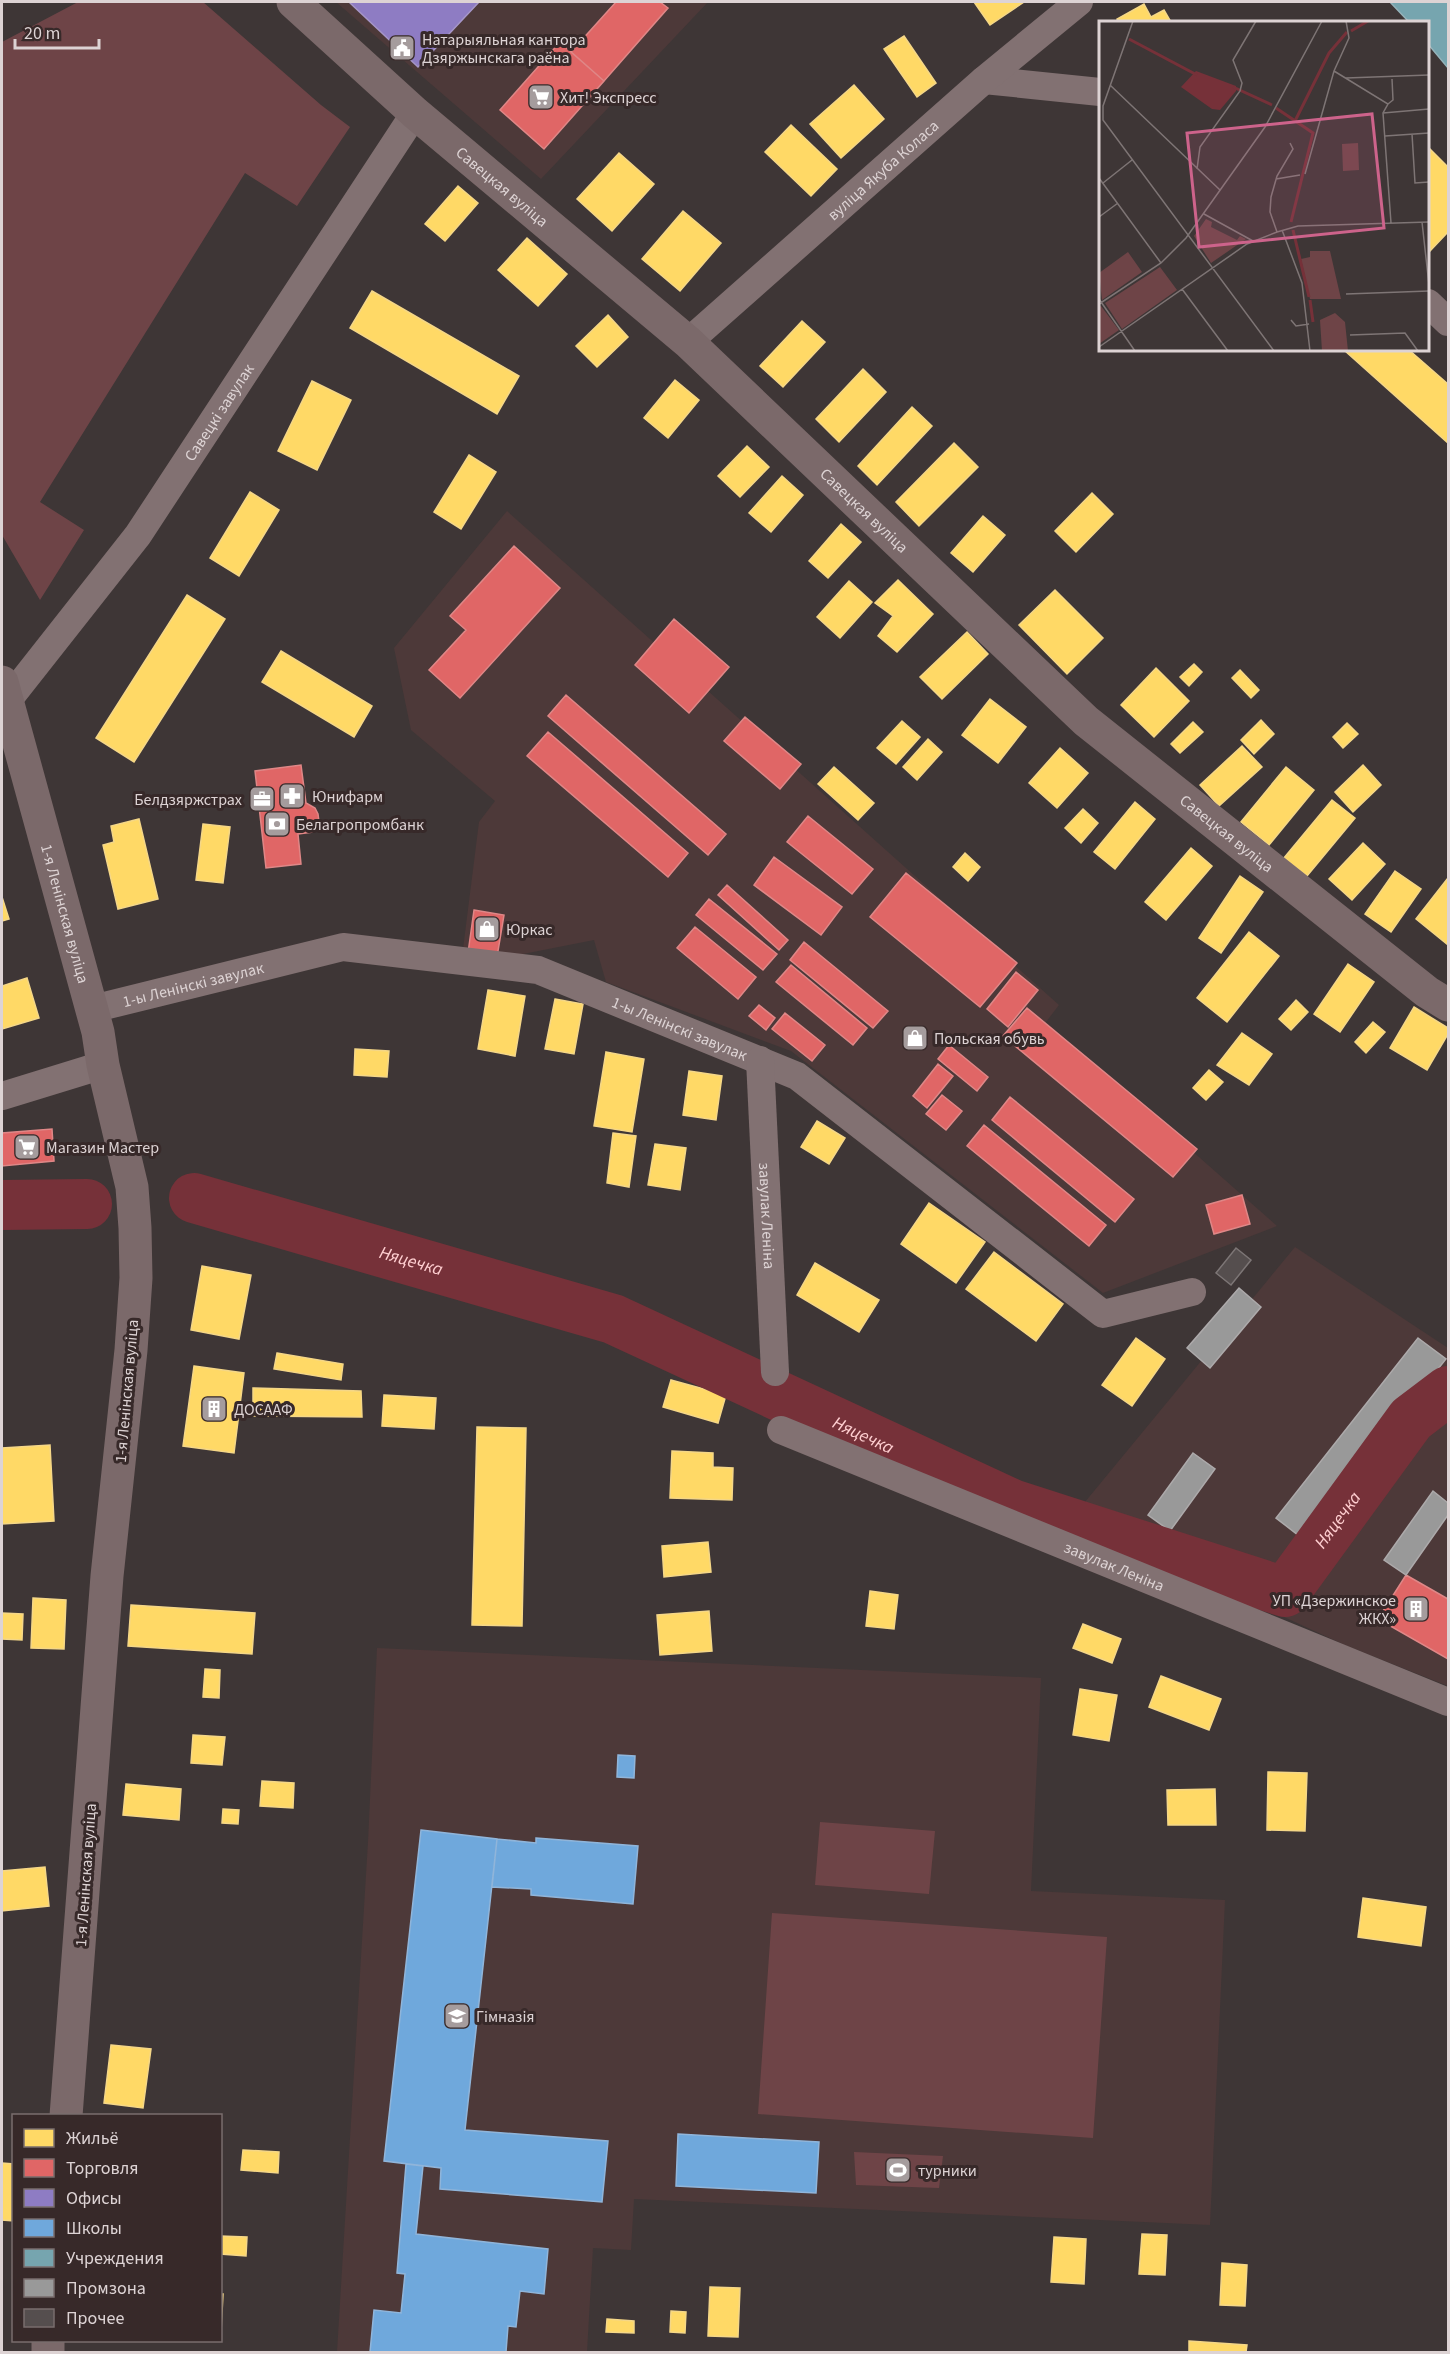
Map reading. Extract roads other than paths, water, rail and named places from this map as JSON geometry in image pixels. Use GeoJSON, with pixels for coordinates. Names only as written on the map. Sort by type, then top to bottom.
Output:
{"type":"FeatureCollection","features":[{"type":"Feature","properties":{"kind":"street","name":"Савецкая вуліца"},"geometry":{"type":"LineString","coordinates":[[293,2],[415,113],[688,342],[1086,721],[1427,992],[1449,1005]]}},
{"type":"Feature","properties":{"kind":"street","name":"вуліца Якуба Коласа"},"geometry":{"type":"LineString","coordinates":[[688,342],[984,80],[1079,2]]}},
{"type":"Feature","properties":{"kind":"street"},"geometry":{"type":"LineString","coordinates":[[984,80],[1099,92]]}},
{"type":"Feature","properties":{"kind":"street","name":"Савецкі завулак"},"geometry":{"type":"LineString","coordinates":[[5,691],[138,536],[415,113]]}},
{"type":"Feature","properties":{"kind":"street"},"geometry":{"type":"LineString","coordinates":[[1429,304],[1449,322]]}},
{"type":"Feature","properties":{"kind":"street","name":"1-я Ленінская вуліца"},"geometry":{"type":"LineString","coordinates":[[5,691],[92,1009],[132,1186],[135,1228],[136,1278],[131,1350],[107,1576],[66,2114]]}},
{"type":"Feature","properties":{"kind":"street","name":"1-ы Ленінскі завулак"},"geometry":{"type":"LineString","coordinates":[[92,1009],[343,947],[538,970],[797,1076],[1103,1314],[1192,1292]]}},
{"type":"Feature","properties":{"kind":"street","name":"завулак Леніна"},"geometry":{"type":"LineString","coordinates":[[760,1060],[775,1372]]}},
{"type":"Feature","properties":{"kind":"street"},"geometry":{"type":"LineString","coordinates":[[2,1096],[103,1065]]}},
{"type":"Feature","properties":{"kind":"street","name":"завулак Леніна"},"geometry":{"type":"LineString","coordinates":[[780,1430],[1449,1702]]}},
{"type":"Feature","properties":{"kind":"waterway","name":"Няцечка"},"geometry":{"type":"LineString","coordinates":[[194,1198],[613,1319],[1012,1504],[1285,1592],[1411,1419],[1448,1391]]}},
{"type":"Feature","properties":{"kind":"waterway","name":"Няцечка"},"geometry":{"type":"LineString","coordinates":[[2,1205],[87,1204]]}},
{"type":"Feature","properties":{"kind":"place","name":"Натарыяльная кантора Дзяржынскага раёна"},"geometry":{"type":"Point","coordinates":[402,48]}},
{"type":"Feature","properties":{"kind":"place","name":"Хит! Экспресс"},"geometry":{"type":"Point","coordinates":[541,97]}},
{"type":"Feature","properties":{"kind":"place","name":"Юнифарм"},"geometry":{"type":"Point","coordinates":[292,796]}},
{"type":"Feature","properties":{"kind":"place","name":"Белдзяржстрах"},"geometry":{"type":"Point","coordinates":[262,799]}},
{"type":"Feature","properties":{"kind":"place","name":"Белагропромбанк"},"geometry":{"type":"Point","coordinates":[277,824]}},
{"type":"Feature","properties":{"kind":"place","name":"Юркас"},"geometry":{"type":"Point","coordinates":[487,929]}},
{"type":"Feature","properties":{"kind":"place","name":"Польская обувь"},"geometry":{"type":"Point","coordinates":[915,1038]}},
{"type":"Feature","properties":{"kind":"place","name":"Магазин Мастер"},"geometry":{"type":"Point","coordinates":[27,1147]}},
{"type":"Feature","properties":{"kind":"place","name":"ДОСААФ"},"geometry":{"type":"Point","coordinates":[214,1409]}},
{"type":"Feature","properties":{"kind":"place","name":"УП «Дзержинское ЖКХ»"},"geometry":{"type":"Point","coordinates":[1416,1609]}},
{"type":"Feature","properties":{"kind":"place","name":"Гімназія"},"geometry":{"type":"Point","coordinates":[457,2016]}},
{"type":"Feature","properties":{"kind":"place","name":"турники"},"geometry":{"type":"Point","coordinates":[898,2170]}}]}
